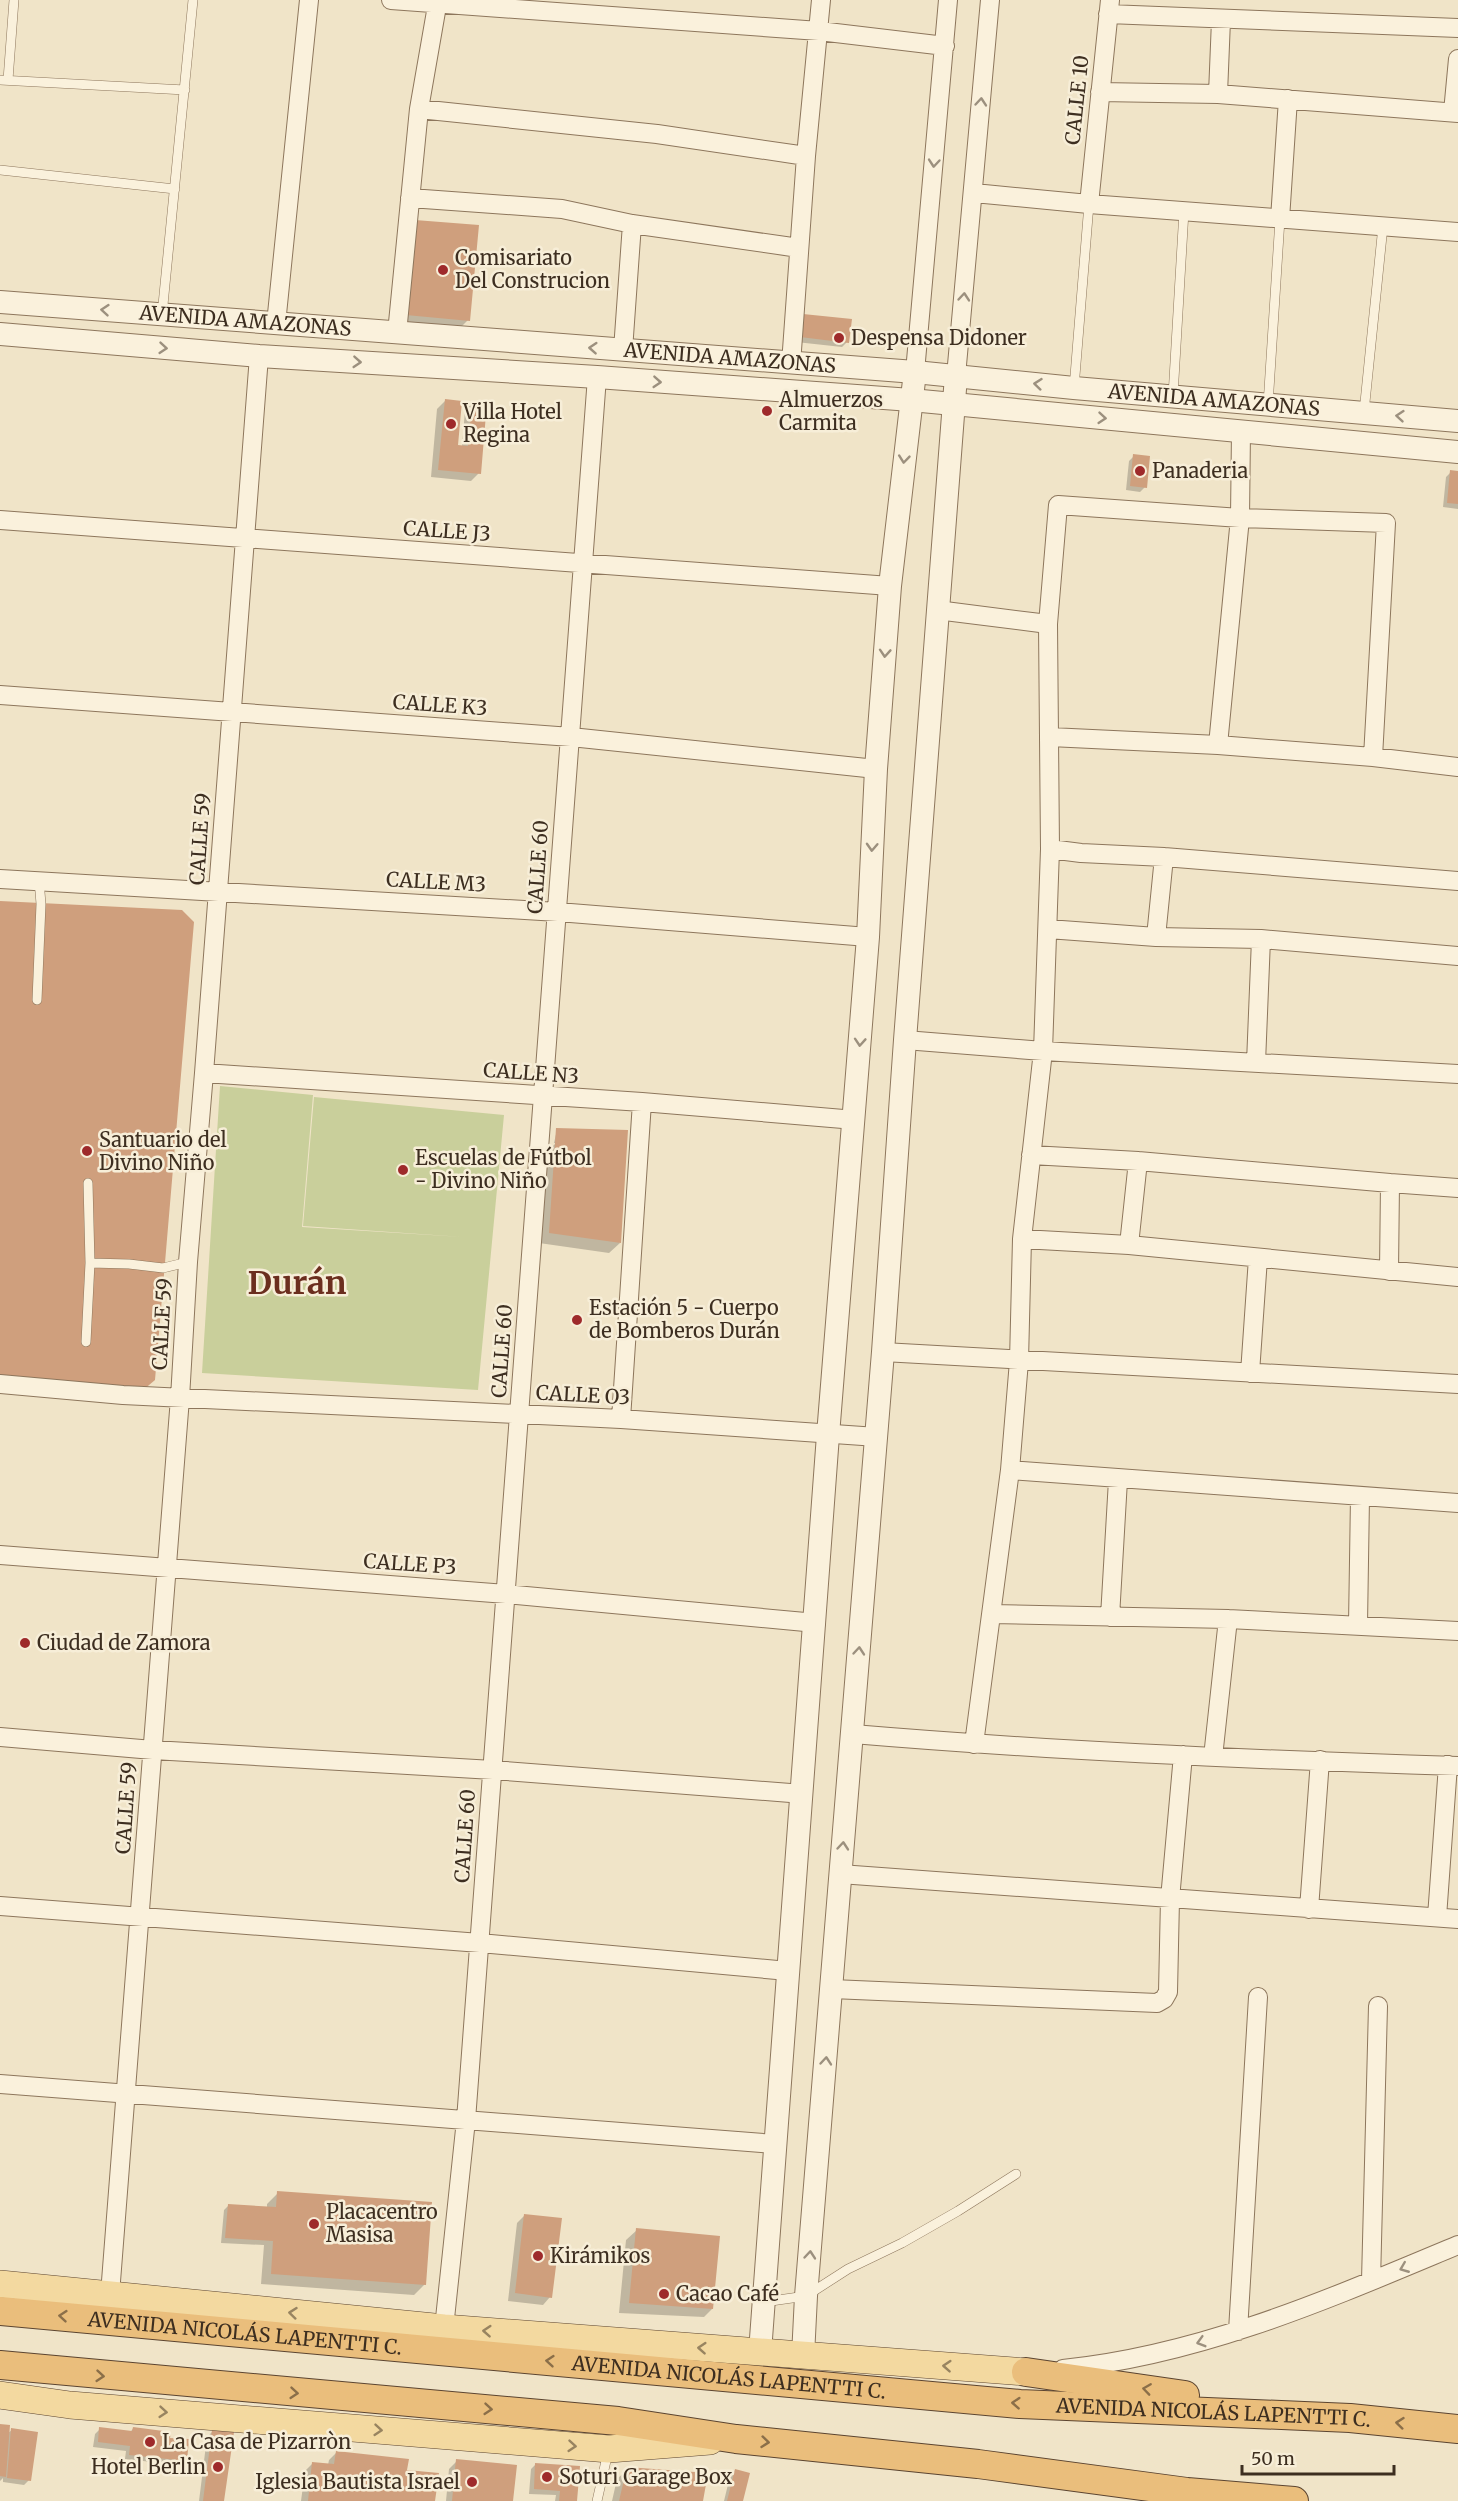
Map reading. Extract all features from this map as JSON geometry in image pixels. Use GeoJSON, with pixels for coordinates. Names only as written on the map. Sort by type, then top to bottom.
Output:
{"type":"FeatureCollection","features":[{"type":"Feature","properties":{"kind":"highway","name":"AVENIDA NICOLÁS LAPENTTI C."},"geometry":{"type":"LineString","coordinates":[[0,2311],[1020,2404],[1350,2418],[1458,2429]]}},
{"type":"Feature","properties":{"kind":"highway"},"geometry":{"type":"LineString","coordinates":[[0,2365],[618,2421],[736,2439],[978,2464],[1196,2497],[1294,2501]]}},
{"type":"Feature","properties":{"kind":"highway"},"geometry":{"type":"LineString","coordinates":[[1026,2372],[1350,2418]]}},
{"type":"Feature","properties":{"kind":"main road","name":"AVENIDA NICOLÁS LAPENTTI C."},"geometry":{"type":"LineString","coordinates":[[0,2284],[444,2328],[1026,2372]]}},
{"type":"Feature","properties":{"kind":"main road"},"geometry":{"type":"LineString","coordinates":[[0,2395],[81,2406],[609,2450],[736,2439]]}},
{"type":"Feature","properties":{"kind":"street"},"geometry":{"type":"LineString","coordinates":[[276,324],[309,0]]}},
{"type":"Feature","properties":{"kind":"street"},"geometry":{"type":"LineString","coordinates":[[391,0],[625,8],[945,46]]}},
{"type":"Feature","properties":{"kind":"street"},"geometry":{"type":"LineString","coordinates":[[791,364],[806,156],[821,0]]}},
{"type":"Feature","properties":{"kind":"street"},"geometry":{"type":"LineString","coordinates":[[760,2352],[816,1623],[828,1435],[855,1120],[868,937],[876,769],[890,586],[915,372],[948,0]]}},
{"type":"Feature","properties":{"kind":"street"},"geometry":{"type":"LineString","coordinates":[[803,2356],[806,2296],[877,1437],[904,1040],[953,404],[990,0]]}},
{"type":"Feature","properties":{"kind":"street"},"geometry":{"type":"LineString","coordinates":[[397,333],[419,109],[438,2]]}},
{"type":"Feature","properties":{"kind":"street"},"geometry":{"type":"LineString","coordinates":[[1109,7],[1221,20],[1458,28]]}},
{"type":"Feature","properties":{"kind":"street","name":"CALLE 10"},"geometry":{"type":"LineString","coordinates":[[1089,204],[1109,7]]}},
{"type":"Feature","properties":{"kind":"street"},"geometry":{"type":"LineString","coordinates":[[1218,94],[1221,20]]}},
{"type":"Feature","properties":{"kind":"street"},"geometry":{"type":"LineString","coordinates":[[1100,92],[1218,94],[1455,112],[1458,59]]}},
{"type":"Feature","properties":{"kind":"street"},"geometry":{"type":"LineString","coordinates":[[1280,219],[1288,99]]}},
{"type":"Feature","properties":{"kind":"street"},"geometry":{"type":"LineString","coordinates":[[419,109],[657,134],[806,156]]}},
{"type":"Feature","properties":{"kind":"street"},"geometry":{"type":"LineString","coordinates":[[974,192],[1089,204],[1458,232]]}},
{"type":"Feature","properties":{"kind":"street"},"geometry":{"type":"LineString","coordinates":[[410,198],[561,209],[655,229],[799,248]]}},
{"type":"Feature","properties":{"kind":"street"},"geometry":{"type":"LineString","coordinates":[[623,350],[632,224]]}},
{"type":"Feature","properties":{"kind":"street","name":"AVENIDA AMAZONAS"},"geometry":{"type":"LineString","coordinates":[[0,302],[915,372],[1458,421]]}},
{"type":"Feature","properties":{"kind":"street","name":"AVENIDA AMAZONAS"},"geometry":{"type":"LineString","coordinates":[[0,334],[259,356],[597,377],[910,400],[1458,452]]}},
{"type":"Feature","properties":{"kind":"street","name":"CALLE 59"},"geometry":{"type":"LineString","coordinates":[[110,2294],[259,356]]}},
{"type":"Feature","properties":{"kind":"street","name":"CALLE 60"},"geometry":{"type":"LineString","coordinates":[[444,2328],[466,2120],[480,1942],[597,377]]}},
{"type":"Feature","properties":{"kind":"street"},"geometry":{"type":"LineString","coordinates":[[1218,745],[1240,518],[1241,431]]}},
{"type":"Feature","properties":{"kind":"street"},"geometry":{"type":"LineString","coordinates":[[974,1744],[1010,1470],[1019,1361],[1022,1239],[1043,1051],[1050,849],[1048,624],[1058,505],[1240,518],[1386,523],[1373,757]]}},
{"type":"Feature","properties":{"kind":"street","name":"CALLE J3"},"geometry":{"type":"LineString","coordinates":[[0,520],[890,586]]}},
{"type":"Feature","properties":{"kind":"street"},"geometry":{"type":"LineString","coordinates":[[937,610],[1048,624]]}},
{"type":"Feature","properties":{"kind":"street","name":"CALLE K3"},"geometry":{"type":"LineString","coordinates":[[0,695],[571,737],[876,769]]}},
{"type":"Feature","properties":{"kind":"street"},"geometry":{"type":"LineString","coordinates":[[1050,737],[1218,745],[1373,757],[1458,767]]}},
{"type":"Feature","properties":{"kind":"street"},"geometry":{"type":"LineString","coordinates":[[1050,849],[1081,854],[1164,858],[1458,881]]}},
{"type":"Feature","properties":{"kind":"street"},"geometry":{"type":"LineString","coordinates":[[1156,937],[1164,858]]}},
{"type":"Feature","properties":{"kind":"street","name":"CALLE M3"},"geometry":{"type":"LineString","coordinates":[[0,879],[558,912],[868,937]]}},
{"type":"Feature","properties":{"kind":"street"},"geometry":{"type":"LineString","coordinates":[[1048,929],[1156,937],[1261,939],[1458,956]]}},
{"type":"Feature","properties":{"kind":"street"},"geometry":{"type":"LineString","coordinates":[[1256,1063],[1261,939]]}},
{"type":"Feature","properties":{"kind":"street"},"geometry":{"type":"LineString","coordinates":[[904,1040],[1043,1051],[1458,1074]]}},
{"type":"Feature","properties":{"kind":"street","name":"CALLE N3"},"geometry":{"type":"LineString","coordinates":[[204,1073],[642,1102],[855,1120]]}},
{"type":"Feature","properties":{"kind":"street"},"geometry":{"type":"LineString","coordinates":[[621,1419],[642,1102]]}},
{"type":"Feature","properties":{"kind":"street"},"geometry":{"type":"LineString","coordinates":[[1031,1155],[1138,1161],[1458,1188]]}},
{"type":"Feature","properties":{"kind":"street"},"geometry":{"type":"LineString","coordinates":[[1129,1245],[1138,1161]]}},
{"type":"Feature","properties":{"kind":"street"},"geometry":{"type":"LineString","coordinates":[[1389,1271],[1390,1183]]}},
{"type":"Feature","properties":{"kind":"street"},"geometry":{"type":"LineString","coordinates":[[1022,1239],[1129,1245],[1458,1277]]}},
{"type":"Feature","properties":{"kind":"street"},"geometry":{"type":"LineString","coordinates":[[1250,1373],[1258,1258]]}},
{"type":"Feature","properties":{"kind":"street"},"geometry":{"type":"LineString","coordinates":[[883,1352],[1458,1384]]}},
{"type":"Feature","properties":{"kind":"street","name":"CALLE O3"},"geometry":{"type":"LineString","coordinates":[[0,1384],[180,1398],[621,1419],[877,1437]]}},
{"type":"Feature","properties":{"kind":"street"},"geometry":{"type":"LineString","coordinates":[[1010,1470],[1118,1480],[1458,1503]]}},
{"type":"Feature","properties":{"kind":"street"},"geometry":{"type":"LineString","coordinates":[[1110,1617],[1118,1480]]}},
{"type":"Feature","properties":{"kind":"street"},"geometry":{"type":"LineString","coordinates":[[1358,1626],[1360,1497]]}},
{"type":"Feature","properties":{"kind":"street","name":"CALLE P3"},"geometry":{"type":"LineString","coordinates":[[0,1555],[506,1594],[816,1623]]}},
{"type":"Feature","properties":{"kind":"street"},"geometry":{"type":"LineString","coordinates":[[990,1614],[1228,1618],[1458,1631]]}},
{"type":"Feature","properties":{"kind":"street"},"geometry":{"type":"LineString","coordinates":[[1213,1757],[1228,1618]]}},
{"type":"Feature","properties":{"kind":"street"},"geometry":{"type":"LineString","coordinates":[[853,1734],[974,1744],[1213,1757],[1453,1766],[1437,1917]]}},
{"type":"Feature","properties":{"kind":"street"},"geometry":{"type":"LineString","coordinates":[[0,1737],[153,1750],[493,1770],[803,1794]]}},
{"type":"Feature","properties":{"kind":"street"},"geometry":{"type":"LineString","coordinates":[[832,1989],[1156,2003],[1164,2000],[1168,1992],[1170,1899],[1183,1755]]}},
{"type":"Feature","properties":{"kind":"street"},"geometry":{"type":"LineString","coordinates":[[1309,1909],[1320,1760]]}},
{"type":"Feature","properties":{"kind":"street"},"geometry":{"type":"LineString","coordinates":[[840,1874],[1458,1919]]}},
{"type":"Feature","properties":{"kind":"street"},"geometry":{"type":"LineString","coordinates":[[0,1906],[480,1942],[788,1971]]}},
{"type":"Feature","properties":{"kind":"street"},"geometry":{"type":"LineString","coordinates":[[1238,2331],[1258,1997]]}},
{"type":"Feature","properties":{"kind":"street"},"geometry":{"type":"LineString","coordinates":[[1371,2281],[1378,2006]]}},
{"type":"Feature","properties":{"kind":"street"},"geometry":{"type":"LineString","coordinates":[[0,2084],[776,2144]]}},
{"type":"Feature","properties":{"kind":"street"},"geometry":{"type":"LineString","coordinates":[[1026,2372],[1097,2365],[1197,2344],[1371,2281],[1458,2245]]}},
{"type":"Feature","properties":{"kind":"lane"},"geometry":{"type":"LineString","coordinates":[[14,0],[4,80],[185,90]]}},
{"type":"Feature","properties":{"kind":"lane"},"geometry":{"type":"LineString","coordinates":[[162,315],[193,0]]}},
{"type":"Feature","properties":{"kind":"lane"},"geometry":{"type":"LineString","coordinates":[[0,170],[175,189]]}},
{"type":"Feature","properties":{"kind":"lane"},"geometry":{"type":"LineString","coordinates":[[1074,388],[1089,204]]}},
{"type":"Feature","properties":{"kind":"lane"},"geometry":{"type":"LineString","coordinates":[[1173,396],[1184,211]]}},
{"type":"Feature","properties":{"kind":"lane"},"geometry":{"type":"LineString","coordinates":[[1268,405],[1280,219]]}},
{"type":"Feature","properties":{"kind":"lane"},"geometry":{"type":"LineString","coordinates":[[1364,413],[1383,226]]}},
{"type":"Feature","properties":{"kind":"lane"},"geometry":{"type":"LineString","coordinates":[[38,1000],[41,904],[39,880]]}},
{"type":"Feature","properties":{"kind":"lane"},"geometry":{"type":"LineString","coordinates":[[86,1341],[90,1263],[88,1183]]}},
{"type":"Feature","properties":{"kind":"lane"},"geometry":{"type":"LineString","coordinates":[[90,1263],[163,1268],[188,1262]]}},
{"type":"Feature","properties":{"kind":"lane"},"geometry":{"type":"LineString","coordinates":[[764,2302],[806,2296],[848,2269],[902,2243],[958,2211],[1016,2174]]}},
{"type":"Feature","properties":{"kind":"lane"},"geometry":{"type":"LineString","coordinates":[[597,2501],[609,2450]]}},
{"type":"Feature","properties":{"kind":"green space"},"geometry":{"type":"Polygon","coordinates":[[[220,1086],[313,1095],[302,1227],[463,1237],[303,1226],[314,1097],[504,1115],[478,1390],[202,1373],[220,1086]]]}},
{"type":"Feature","properties":{"kind":"building","name":"Comisariato Del Construcion"},"geometry":{"type":"Polygon","coordinates":[[[415,220],[479,225],[470,321],[406,315],[415,220]]]}},
{"type":"Feature","properties":{"kind":"building"},"geometry":{"type":"Polygon","coordinates":[[[803,314],[852,319],[849,343],[800,337],[803,314]]]}},
{"type":"Feature","properties":{"kind":"building","name":"Villa Hotel Regina"},"geometry":{"type":"Polygon","coordinates":[[[445,399],[462,401],[458,445],[468,446],[472,401],[487,402],[481,474],[438,470],[445,399]]]}},
{"type":"Feature","properties":{"kind":"building","name":"Panaderia"},"geometry":{"type":"Polygon","coordinates":[[[1133,454],[1150,456],[1147,488],[1130,486],[1133,454]]]}},
{"type":"Feature","properties":{"kind":"building"},"geometry":{"type":"Polygon","coordinates":[[[1450,470],[1458,471],[1458,504],[1447,503],[1450,470]]]}},
{"type":"Feature","properties":{"kind":"building","name":"Santuario del Divino Niño"},"geometry":{"type":"Polygon","coordinates":[[[0,901],[182,910],[194,922],[155,1380],[142,1391],[0,1380],[0,901]]]}},
{"type":"Feature","properties":{"kind":"building"},"geometry":{"type":"Polygon","coordinates":[[[556,1128],[628,1130],[621,1243],[549,1233],[556,1128]]]}},
{"type":"Feature","properties":{"kind":"building"},"geometry":{"type":"Polygon","coordinates":[[[277,2191],[432,2202],[426,2285],[271,2274],[273,2241],[225,2238],[228,2204],[276,2207],[277,2191]]]}},
{"type":"Feature","properties":{"kind":"building","name":"Kirámikos"},"geometry":{"type":"Polygon","coordinates":[[[524,2214],[562,2218],[552,2298],[515,2293],[524,2214]]]}},
{"type":"Feature","properties":{"kind":"building"},"geometry":{"type":"Polygon","coordinates":[[[636,2228],[720,2236],[713,2309],[629,2303],[636,2228]]]}},
{"type":"Feature","properties":{"kind":"building"},"geometry":{"type":"Polygon","coordinates":[[[0,2424],[10,2425],[6,2477],[0,2476],[0,2424]]]}},
{"type":"Feature","properties":{"kind":"building"},"geometry":{"type":"Polygon","coordinates":[[[99,2427],[132,2431],[133,2427],[171,2432],[170,2438],[189,2439],[187,2461],[129,2455],[130,2446],[98,2442],[99,2427]]]}},
{"type":"Feature","properties":{"kind":"building"},"geometry":{"type":"Polygon","coordinates":[[[11,2428],[38,2432],[31,2481],[7,2478],[11,2428]]]}},
{"type":"Feature","properties":{"kind":"building","name":"Hotel Berlin"},"geometry":{"type":"Polygon","coordinates":[[[212,2430],[234,2432],[224,2501],[203,2501],[212,2430]]]}},
{"type":"Feature","properties":{"kind":"building"},"geometry":{"type":"Polygon","coordinates":[[[336,2451],[409,2459],[407,2470],[439,2473],[435,2501],[308,2501],[312,2462],[334,2464],[336,2451]]]}},
{"type":"Feature","properties":{"kind":"building","name":"Iglesia Bautista Israel"},"geometry":{"type":"Polygon","coordinates":[[[456,2459],[517,2465],[513,2501],[452,2501],[456,2459]]]}},
{"type":"Feature","properties":{"kind":"building"},"geometry":{"type":"Polygon","coordinates":[[[535,2463],[580,2466],[577,2501],[559,2501],[560,2491],[534,2489],[535,2463]]]}},
{"type":"Feature","properties":{"kind":"building"},"geometry":{"type":"Polygon","coordinates":[[[627,2467],[708,2473],[703,2501],[619,2501],[627,2467]]]}},
{"type":"Feature","properties":{"kind":"building"},"geometry":{"type":"Polygon","coordinates":[[[735,2469],[750,2473],[743,2501],[727,2501],[735,2469]]]}},
{"type":"Feature","properties":{"kind":"place","name":"Comisariato Del Construcion"},"geometry":{"type":"Point","coordinates":[443,270]}},
{"type":"Feature","properties":{"kind":"place","name":"Despensa Didoner"},"geometry":{"type":"Point","coordinates":[839,338]}},
{"type":"Feature","properties":{"kind":"place","name":"Almuerzos Carmita"},"geometry":{"type":"Point","coordinates":[767,411]}},
{"type":"Feature","properties":{"kind":"place","name":"Villa Hotel Regina"},"geometry":{"type":"Point","coordinates":[451,424]}},
{"type":"Feature","properties":{"kind":"place","name":"Panaderia"},"geometry":{"type":"Point","coordinates":[1140,471]}},
{"type":"Feature","properties":{"kind":"place","name":"Santuario del Divino Niño"},"geometry":{"type":"Point","coordinates":[87,1151]}},
{"type":"Feature","properties":{"kind":"place","name":"Escuelas de Fútbol - Divino Niño"},"geometry":{"type":"Point","coordinates":[403,1170]}},
{"type":"Feature","properties":{"kind":"place","name":"Estación 5 - Cuerpo de Bomberos Durán"},"geometry":{"type":"Point","coordinates":[577,1320]}},
{"type":"Feature","properties":{"kind":"place","name":"Ciudad de Zamora"},"geometry":{"type":"Point","coordinates":[25,1643]}},
{"type":"Feature","properties":{"kind":"place","name":"Placacentro Masisa"},"geometry":{"type":"Point","coordinates":[314,2224]}},
{"type":"Feature","properties":{"kind":"place","name":"Kirámikos"},"geometry":{"type":"Point","coordinates":[538,2256]}},
{"type":"Feature","properties":{"kind":"place","name":"Cacao Café"},"geometry":{"type":"Point","coordinates":[664,2294]}},
{"type":"Feature","properties":{"kind":"place","name":"La Casa de Pizarròn"},"geometry":{"type":"Point","coordinates":[150,2442]}},
{"type":"Feature","properties":{"kind":"place","name":"Hotel Berlin"},"geometry":{"type":"Point","coordinates":[218,2467]}},
{"type":"Feature","properties":{"kind":"place","name":"Soturi Garage Box"},"geometry":{"type":"Point","coordinates":[547,2477]}},
{"type":"Feature","properties":{"kind":"place","name":"Iglesia Bautista Israel"},"geometry":{"type":"Point","coordinates":[472,2482]}},
{"type":"Feature","properties":{"kind":"district","name":"Durán"},"geometry":{"type":"Point","coordinates":[297,1283]}}]}
